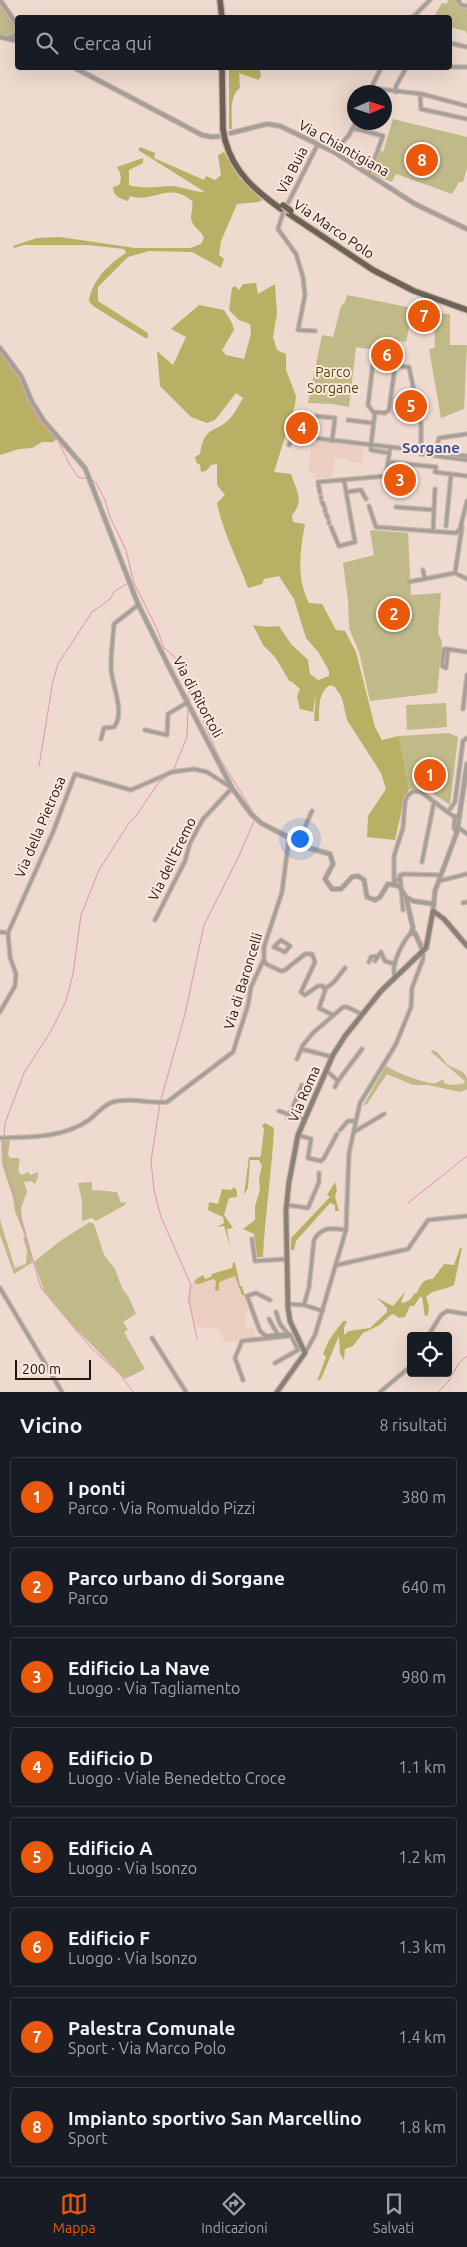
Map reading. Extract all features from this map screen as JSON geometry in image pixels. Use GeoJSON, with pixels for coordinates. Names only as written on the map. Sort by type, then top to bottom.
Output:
{"type":"FeatureCollection","features":[{"type":"Feature","properties":{"kind":"highway"},"geometry":{"type":"LineString","coordinates":[[222,0],[223,15]]}},
{"type":"Feature","properties":{"kind":"highway"},"geometry":{"type":"LineString","coordinates":[[224,70],[226,134]]}},
{"type":"Feature","properties":{"kind":"highway","name":"Via Marco Polo"},"geometry":{"type":"LineString","coordinates":[[226,134],[235,158],[245,175],[258,188],[286,209],[372,270],[414,291],[467,308]]}},
{"type":"Feature","properties":{"kind":"main road"},"geometry":{"type":"LineString","coordinates":[[423,951],[428,943],[433,911],[444,919],[467,946]]}},
{"type":"Feature","properties":{"kind":"main road","name":"Via Roma"},"geometry":{"type":"LineString","coordinates":[[305,1353],[292,1334],[288,1304],[287,1205],[298,1135],[332,1057],[344,1036],[395,976],[423,951]]}},
{"type":"Feature","properties":{"kind":"main road"},"geometry":{"type":"LineString","coordinates":[[277,1392],[305,1353]]}},
{"type":"Feature","properties":{"kind":"street"},"geometry":{"type":"LineString","coordinates":[[0,0],[15,22]]}},
{"type":"Feature","properties":{"kind":"street"},"geometry":{"type":"LineString","coordinates":[[415,15],[430,0]]}},
{"type":"Feature","properties":{"kind":"street"},"geometry":{"type":"LineString","coordinates":[[458,0],[460,5],[467,6]]}},
{"type":"Feature","properties":{"kind":"street"},"geometry":{"type":"LineString","coordinates":[[9,38],[15,35]]}},
{"type":"Feature","properties":{"kind":"street"},"geometry":{"type":"LineString","coordinates":[[0,37],[15,40]]}},
{"type":"Feature","properties":{"kind":"street"},"geometry":{"type":"LineString","coordinates":[[452,44],[467,48]]}},
{"type":"Feature","properties":{"kind":"street"},"geometry":{"type":"LineString","coordinates":[[452,67],[467,67]]}},
{"type":"Feature","properties":{"kind":"street","name":"Via Chiantigiana"},"geometry":{"type":"LineString","coordinates":[[79,70],[202,135],[212,138],[273,124],[334,152],[416,204],[467,229]]}},
{"type":"Feature","properties":{"kind":"street"},"geometry":{"type":"LineString","coordinates":[[372,85],[380,70]]}},
{"type":"Feature","properties":{"kind":"street"},"geometry":{"type":"LineString","coordinates":[[396,92],[396,86],[405,70]]}},
{"type":"Feature","properties":{"kind":"street"},"geometry":{"type":"LineString","coordinates":[[392,91],[420,94],[467,106]]}},
{"type":"Feature","properties":{"kind":"street"},"geometry":{"type":"LineString","coordinates":[[420,94],[421,110],[467,120]]}},
{"type":"Feature","properties":{"kind":"street"},"geometry":{"type":"LineString","coordinates":[[334,152],[352,130]]}},
{"type":"Feature","properties":{"kind":"street"},"geometry":{"type":"LineString","coordinates":[[361,130],[383,136],[370,171]]}},
{"type":"Feature","properties":{"kind":"street","name":"Via Buia"},"geometry":{"type":"LineString","coordinates":[[316,331],[298,330],[305,295],[298,260],[278,229],[318,144]]}},
{"type":"Feature","properties":{"kind":"street"},"geometry":{"type":"LineString","coordinates":[[375,346],[368,405],[375,412],[388,411],[396,352]]}},
{"type":"Feature","properties":{"kind":"street","name":"Via di Ritortoli"},"geometry":{"type":"LineString","coordinates":[[0,348],[21,376],[32,402],[44,421],[82,464],[138,605],[232,788],[256,819],[309,848],[332,856],[333,864],[325,879],[333,890],[342,889],[350,878],[358,876],[364,880],[367,897],[377,900],[387,885],[394,884],[400,875]]}},
{"type":"Feature","properties":{"kind":"street"},"geometry":{"type":"LineString","coordinates":[[395,366],[409,367],[421,424],[420,451]]}},
{"type":"Feature","properties":{"kind":"street"},"geometry":{"type":"LineString","coordinates":[[375,412],[371,450],[389,452]]}},
{"type":"Feature","properties":{"kind":"street"},"geometry":{"type":"LineString","coordinates":[[312,438],[314,416],[335,418],[332,441]]}},
{"type":"Feature","properties":{"kind":"street"},"geometry":{"type":"LineString","coordinates":[[348,420],[373,423]]}},
{"type":"Feature","properties":{"kind":"street"},"geometry":{"type":"LineString","coordinates":[[435,454],[439,438],[467,434]]}},
{"type":"Feature","properties":{"kind":"street"},"geometry":{"type":"LineString","coordinates":[[289,445],[293,438],[297,436],[464,457],[467,460]]}},
{"type":"Feature","properties":{"kind":"street"},"geometry":{"type":"LineString","coordinates":[[344,480],[355,542],[339,546],[325,510],[318,482],[386,476],[390,448]]}},
{"type":"Feature","properties":{"kind":"street"},"geometry":{"type":"LineString","coordinates":[[388,462],[433,466],[436,467],[436,472],[467,476]]}},
{"type":"Feature","properties":{"kind":"street"},"geometry":{"type":"LineString","coordinates":[[446,526],[451,474]]}},
{"type":"Feature","properties":{"kind":"street"},"geometry":{"type":"LineString","coordinates":[[433,530],[435,489]]}},
{"type":"Feature","properties":{"kind":"street"},"geometry":{"type":"LineString","coordinates":[[346,492],[361,490],[366,499]]}},
{"type":"Feature","properties":{"kind":"street"},"geometry":{"type":"LineString","coordinates":[[369,506],[376,527],[456,533],[460,530],[467,501]]}},
{"type":"Feature","properties":{"kind":"street"},"geometry":{"type":"LineString","coordinates":[[396,507],[434,510]]}},
{"type":"Feature","properties":{"kind":"street"},"geometry":{"type":"LineString","coordinates":[[455,573],[462,534],[462,522]]}},
{"type":"Feature","properties":{"kind":"street"},"geometry":{"type":"LineString","coordinates":[[423,570],[425,579]]}},
{"type":"Feature","properties":{"kind":"street"},"geometry":{"type":"LineString","coordinates":[[408,582],[455,573],[467,579]]}},
{"type":"Feature","properties":{"kind":"street"},"geometry":{"type":"LineString","coordinates":[[101,739],[103,729],[114,727],[117,718],[118,696],[114,689],[111,666],[114,624],[138,605]]}},
{"type":"Feature","properties":{"kind":"street"},"geometry":{"type":"LineString","coordinates":[[446,668],[442,666],[444,649],[467,652]]}},
{"type":"Feature","properties":{"kind":"street"},"geometry":{"type":"LineString","coordinates":[[463,709],[467,675]]}},
{"type":"Feature","properties":{"kind":"street"},"geometry":{"type":"LineString","coordinates":[[145,730],[166,735],[168,714],[188,702]]}},
{"type":"Feature","properties":{"kind":"street"},"geometry":{"type":"LineString","coordinates":[[448,812],[455,802],[463,741],[467,738]]}},
{"type":"Feature","properties":{"kind":"street"},"geometry":{"type":"LineString","coordinates":[[433,911],[439,880],[458,830],[458,816],[467,764]]}},
{"type":"Feature","properties":{"kind":"street","name":"Via della Pietrosa"},"geometry":{"type":"LineString","coordinates":[[8,933],[53,832],[74,774],[131,790],[172,772],[194,769],[207,772],[232,788]]}},
{"type":"Feature","properties":{"kind":"street","name":"Via dell'Eremo"},"geometry":{"type":"LineString","coordinates":[[155,920],[185,861],[190,843],[203,819],[232,788]]}},
{"type":"Feature","properties":{"kind":"street"},"geometry":{"type":"LineString","coordinates":[[305,1353],[315,1335],[323,1311],[346,1230],[349,1153],[360,1103],[396,1044],[411,1007],[412,986],[423,959],[423,951],[413,932],[406,897],[401,888],[394,884],[394,859],[403,828],[407,796],[412,792],[419,791],[448,812],[458,816]]}},
{"type":"Feature","properties":{"kind":"street"},"geometry":{"type":"LineString","coordinates":[[422,862],[434,802]]}},
{"type":"Feature","properties":{"kind":"street"},"geometry":{"type":"LineString","coordinates":[[309,848],[299,840],[312,812]]}},
{"type":"Feature","properties":{"kind":"street"},"geometry":{"type":"LineString","coordinates":[[458,830],[467,834]]}},
{"type":"Feature","properties":{"kind":"street","name":"Via di Baroncelli"},"geometry":{"type":"LineString","coordinates":[[0,1138],[51,1136],[90,1119],[104,1106],[114,1101],[166,1102],[232,1052],[252,987],[264,959],[264,947],[282,892],[288,837]]}},
{"type":"Feature","properties":{"kind":"street"},"geometry":{"type":"LineString","coordinates":[[404,910],[400,875],[441,874]]}},
{"type":"Feature","properties":{"kind":"street"},"geometry":{"type":"LineString","coordinates":[[439,880],[467,874]]}},
{"type":"Feature","properties":{"kind":"street"},"geometry":{"type":"LineString","coordinates":[[406,897],[413,901],[434,904]]}},
{"type":"Feature","properties":{"kind":"street"},"geometry":{"type":"LineString","coordinates":[[463,904],[467,902]]}},
{"type":"Feature","properties":{"kind":"street"},"geometry":{"type":"LineString","coordinates":[[0,932],[8,933],[10,957],[16,974],[15,986],[0,1012]]}},
{"type":"Feature","properties":{"kind":"street"},"geometry":{"type":"LineString","coordinates":[[395,976],[393,971],[395,964],[405,940],[413,932]]}},
{"type":"Feature","properties":{"kind":"street","name":"Via di Baroncelli"},"geometry":{"type":"LineString","coordinates":[[281,940],[290,946],[285,952],[274,948],[281,940]]}},
{"type":"Feature","properties":{"kind":"street"},"geometry":{"type":"LineString","coordinates":[[375,961],[381,952],[385,961],[395,964]]}},
{"type":"Feature","properties":{"kind":"street"},"geometry":{"type":"LineString","coordinates":[[264,959],[266,964],[281,971],[305,954],[311,953],[315,956],[315,962],[301,992],[305,995],[319,986],[325,989]]}},
{"type":"Feature","properties":{"kind":"street"},"geometry":{"type":"LineString","coordinates":[[369,962],[369,956],[378,956]]}},
{"type":"Feature","properties":{"kind":"street"},"geometry":{"type":"LineString","coordinates":[[332,1015],[321,1010],[319,1007],[325,989],[334,982],[345,968]]}},
{"type":"Feature","properties":{"kind":"street"},"geometry":{"type":"LineString","coordinates":[[297,1059],[312,1033],[332,1015],[346,1006],[362,1014]]}},
{"type":"Feature","properties":{"kind":"street"},"geometry":{"type":"LineString","coordinates":[[302,1049],[332,1057]]}},
{"type":"Feature","properties":{"kind":"street"},"geometry":{"type":"LineString","coordinates":[[335,1087],[362,1049]]}},
{"type":"Feature","properties":{"kind":"street"},"geometry":{"type":"LineString","coordinates":[[326,1070],[338,1081]]}},
{"type":"Feature","properties":{"kind":"street"},"geometry":{"type":"LineString","coordinates":[[289,1117],[302,1085]]}},
{"type":"Feature","properties":{"kind":"street"},"geometry":{"type":"LineString","coordinates":[[278,1111],[289,1117],[305,1120]]}},
{"type":"Feature","properties":{"kind":"street"},"geometry":{"type":"LineString","coordinates":[[353,1132],[384,1114]]}},
{"type":"Feature","properties":{"kind":"street"},"geometry":{"type":"LineString","coordinates":[[340,1130],[348,1121],[356,1120]]}},
{"type":"Feature","properties":{"kind":"street"},"geometry":{"type":"LineString","coordinates":[[298,1135],[311,1139],[308,1158],[321,1161],[337,1134]]}},
{"type":"Feature","properties":{"kind":"street"},"geometry":{"type":"LineString","coordinates":[[287,1205],[307,1208],[319,1182],[319,1174]]}},
{"type":"Feature","properties":{"kind":"street"},"geometry":{"type":"LineString","coordinates":[[336,1266],[408,1249],[428,1220],[467,1216]]}},
{"type":"Feature","properties":{"kind":"street"},"geometry":{"type":"LineString","coordinates":[[304,1305],[313,1247],[317,1234],[330,1228],[346,1230]]}},
{"type":"Feature","properties":{"kind":"street"},"geometry":{"type":"LineString","coordinates":[[252,1239],[255,1261],[287,1259]]}},
{"type":"Feature","properties":{"kind":"street"},"geometry":{"type":"LineString","coordinates":[[0,1288],[62,1392]]}},
{"type":"Feature","properties":{"kind":"street"},"geometry":{"type":"LineString","coordinates":[[270,1300],[256,1293],[247,1296],[262,1334],[266,1336],[292,1334]]}},
{"type":"Feature","properties":{"kind":"street"},"geometry":{"type":"LineString","coordinates":[[288,1304],[304,1305],[323,1311]]}},
{"type":"Feature","properties":{"kind":"street"},"geometry":{"type":"LineString","coordinates":[[430,1332],[441,1315],[447,1311],[467,1314]]}},
{"type":"Feature","properties":{"kind":"street"},"geometry":{"type":"LineString","coordinates":[[276,1312],[280,1324],[292,1334],[297,1350],[276,1363]]}},
{"type":"Feature","properties":{"kind":"street"},"geometry":{"type":"LineString","coordinates":[[269,1319],[278,1335]]}},
{"type":"Feature","properties":{"kind":"street"},"geometry":{"type":"LineString","coordinates":[[243,1380],[236,1358],[242,1341],[292,1334]]}},
{"type":"Feature","properties":{"kind":"street"},"geometry":{"type":"LineString","coordinates":[[152,1338],[186,1392]]}},
{"type":"Feature","properties":{"kind":"street"},"geometry":{"type":"LineString","coordinates":[[380,1392],[407,1369]]}},
{"type":"Feature","properties":{"kind":"shaded area"},"geometry":{"type":"Polygon","coordinates":[[[229,70],[260,70],[261,75],[259,80],[239,73],[240,88],[234,96],[232,129],[229,129],[229,70]]]}},
{"type":"Feature","properties":{"kind":"shaded area"},"geometry":{"type":"Polygon","coordinates":[[[140,147],[155,153],[154,158],[204,180],[206,176],[215,180],[221,175],[218,155],[224,152],[239,177],[262,200],[259,202],[237,204],[221,241],[219,255],[224,259],[221,268],[192,252],[149,251],[128,257],[98,287],[98,301],[148,333],[148,338],[145,338],[93,306],[89,301],[94,286],[102,273],[126,253],[124,249],[88,245],[24,245],[14,248],[13,246],[37,238],[60,237],[135,248],[190,248],[201,244],[204,238],[191,219],[192,201],[183,195],[168,193],[139,198],[130,196],[128,201],[114,193],[113,187],[119,185],[121,180],[117,167],[143,158],[143,163],[129,170],[129,185],[144,187],[173,186],[205,192],[138,150],[140,147]]]}},
{"type":"Feature","properties":{"kind":"shaded area"},"geometry":{"type":"Polygon","coordinates":[[[256,283],[258,294],[275,284],[277,313],[273,337],[277,350],[286,354],[286,370],[296,396],[295,405],[274,472],[291,474],[298,495],[298,505],[292,515],[293,522],[305,524],[300,564],[305,594],[309,603],[322,604],[336,630],[345,631],[356,652],[375,727],[382,740],[399,736],[409,789],[403,804],[395,840],[367,837],[368,816],[386,789],[381,773],[347,720],[342,698],[335,687],[330,685],[323,692],[320,701],[319,721],[314,721],[316,692],[313,712],[300,709],[297,697],[300,689],[290,682],[275,657],[263,645],[253,625],[279,626],[291,644],[308,660],[310,674],[318,680],[329,676],[329,671],[319,653],[306,638],[294,599],[279,576],[264,579],[262,584],[248,588],[227,536],[217,503],[225,495],[217,485],[217,464],[211,465],[206,471],[201,472],[200,465],[196,462],[195,457],[200,454],[205,437],[212,430],[227,422],[243,398],[236,393],[215,420],[207,423],[191,417],[160,386],[157,351],[173,365],[186,337],[171,329],[199,305],[224,310],[234,330],[222,350],[226,355],[244,359],[251,334],[250,324],[239,320],[229,310],[232,288],[235,286],[239,290],[243,284],[256,283]]]}},
{"type":"Feature","properties":{"kind":"shaded area"},"geometry":{"type":"Polygon","coordinates":[[[0,351],[19,376],[42,422],[58,438],[53,442],[42,442],[32,448],[19,449],[0,455],[0,351]]]}},
{"type":"Feature","properties":{"kind":"shaded area"},"geometry":{"type":"Polygon","coordinates":[[[394,393],[402,395],[404,409],[408,411],[407,418],[390,415],[394,393]]]}},
{"type":"Feature","properties":{"kind":"shaded area"},"geometry":{"type":"Polygon","coordinates":[[[312,440],[364,447],[361,463],[347,462],[347,458],[335,459],[332,477],[315,478],[315,473],[308,473],[312,440]]]}},
{"type":"Feature","properties":{"kind":"shaded area"},"geometry":{"type":"Polygon","coordinates":[[[265,1123],[274,1128],[263,1257],[257,1257],[254,1234],[243,1229],[255,1220],[255,1206],[260,1190],[259,1178],[262,1166],[259,1160],[250,1160],[248,1188],[244,1195],[249,1157],[260,1157],[264,1129],[262,1125],[265,1123]]]}},
{"type":"Feature","properties":{"kind":"shaded area"},"geometry":{"type":"Polygon","coordinates":[[[335,1182],[337,1190],[335,1196],[339,1211],[335,1211],[335,1205],[330,1203],[296,1241],[294,1250],[291,1250],[291,1238],[330,1197],[327,1195],[335,1182]]]}},
{"type":"Feature","properties":{"kind":"shaded area"},"geometry":{"type":"Polygon","coordinates":[[[234,1187],[237,1191],[237,1197],[229,1198],[224,1215],[233,1228],[227,1229],[230,1246],[224,1226],[217,1227],[224,1223],[223,1217],[208,1210],[209,1202],[218,1204],[222,1189],[231,1190],[234,1187]]]}},
{"type":"Feature","properties":{"kind":"shaded area"},"geometry":{"type":"Polygon","coordinates":[[[460,1248],[462,1248],[454,1285],[426,1297],[429,1306],[428,1315],[425,1316],[422,1297],[420,1297],[414,1306],[410,1306],[405,1317],[399,1318],[394,1314],[391,1315],[378,1326],[363,1333],[353,1346],[345,1349],[344,1360],[340,1354],[339,1336],[321,1379],[317,1381],[326,1357],[323,1354],[329,1340],[343,1321],[347,1321],[344,1335],[349,1331],[370,1328],[387,1312],[387,1308],[377,1298],[393,1306],[405,1292],[401,1302],[409,1301],[424,1281],[433,1279],[444,1264],[454,1265],[460,1248]]]}},
{"type":"Feature","properties":{"kind":"shaded area"},"geometry":{"type":"Polygon","coordinates":[[[233,1262],[235,1263],[240,1286],[242,1286],[245,1296],[242,1295],[235,1276],[219,1282],[219,1291],[215,1290],[216,1281],[213,1279],[199,1284],[194,1283],[195,1280],[203,1275],[205,1279],[211,1277],[212,1274],[232,1268],[233,1262]]]}},
{"type":"Feature","properties":{"kind":"shaded area"},"geometry":{"type":"Polygon","coordinates":[[[237,1272],[248,1310],[246,1326],[255,1329],[256,1339],[227,1342],[223,1339],[219,1329],[195,1327],[187,1299],[189,1284],[237,1272]]]}},
{"type":"Feature","properties":{"kind":"green space"},"geometry":{"type":"Polygon","coordinates":[[[448,0],[456,0],[458,5],[467,9],[467,34],[465,31],[452,28],[452,15],[435,15],[442,3],[447,4],[448,0]]]}},
{"type":"Feature","properties":{"kind":"green space"},"geometry":{"type":"Polygon","coordinates":[[[0,4],[15,26],[15,30],[12,36],[0,35],[0,4]]]}},
{"type":"Feature","properties":{"kind":"green space"},"geometry":{"type":"Polygon","coordinates":[[[393,119],[467,137],[467,168],[463,182],[459,182],[452,194],[396,174],[392,182],[372,174],[380,150],[383,152],[390,130],[392,130],[393,119]]]}},
{"type":"Feature","properties":{"kind":"green space","name":"Parco Sorgane"},"geometry":{"type":"Polygon","coordinates":[[[347,295],[413,308],[406,342],[400,341],[395,345],[375,346],[375,350],[356,347],[349,407],[308,403],[322,335],[333,337],[341,306],[345,302],[347,295]]]}},
{"type":"Feature","properties":{"kind":"green space"},"geometry":{"type":"Polygon","coordinates":[[[434,313],[450,314],[450,345],[467,345],[464,409],[441,418],[429,349],[435,348],[434,313]]]}},
{"type":"Feature","properties":{"kind":"green space"},"geometry":{"type":"Polygon","coordinates":[[[370,531],[408,533],[411,595],[441,593],[438,632],[442,642],[437,693],[370,701],[359,652],[349,628],[348,600],[343,563],[374,555],[370,531]]]}},
{"type":"Feature","properties":{"kind":"green space"},"geometry":{"type":"Polygon","coordinates":[[[446,703],[447,727],[407,730],[406,705],[446,703]]]}},
{"type":"Feature","properties":{"kind":"green space"},"geometry":{"type":"Polygon","coordinates":[[[449,733],[458,737],[450,805],[422,786],[420,789],[409,789],[399,736],[449,733]]]}},
{"type":"Feature","properties":{"kind":"green space"},"geometry":{"type":"Polygon","coordinates":[[[432,1050],[437,1052],[448,1065],[463,1072],[467,1078],[467,1089],[460,1092],[428,1085],[413,1085],[387,1074],[367,1104],[363,1106],[386,1065],[402,1074],[426,1082],[436,1083],[444,1079],[444,1083],[451,1085],[463,1084],[465,1081],[431,1052],[432,1050]]]}},
{"type":"Feature","properties":{"kind":"green space"},"geometry":{"type":"Polygon","coordinates":[[[10,1139],[8,1155],[11,1158],[19,1158],[20,1174],[28,1172],[31,1175],[38,1172],[35,1184],[31,1181],[24,1182],[27,1192],[21,1208],[33,1262],[14,1274],[0,1235],[0,1220],[15,1268],[26,1264],[27,1250],[23,1238],[25,1236],[15,1212],[13,1198],[2,1164],[1,1140],[10,1139]]]}},
{"type":"Feature","properties":{"kind":"green space"},"geometry":{"type":"Polygon","coordinates":[[[92,1182],[92,1190],[117,1192],[121,1203],[126,1202],[125,1205],[96,1221],[92,1218],[82,1221],[82,1201],[78,1183],[92,1182]]]}},
{"type":"Feature","properties":{"kind":"green space"},"geometry":{"type":"Polygon","coordinates":[[[90,1222],[94,1224],[104,1255],[115,1269],[122,1288],[136,1314],[123,1322],[128,1330],[124,1332],[145,1369],[125,1379],[73,1326],[44,1291],[34,1262],[60,1241],[90,1222]]]}},
{"type":"Feature","properties":{"kind":"waterway"},"geometry":{"type":"LineString","coordinates":[[0,8],[14,28],[12,35]]}},
{"type":"Feature","properties":{"kind":"waterway"},"geometry":{"type":"LineString","coordinates":[[0,353],[22,383]]}},
{"type":"Feature","properties":{"kind":"waterway"},"geometry":{"type":"LineString","coordinates":[[27,394],[38,421],[58,441],[79,478],[86,478]]}},
{"type":"Feature","properties":{"kind":"waterway"},"geometry":{"type":"LineString","coordinates":[[90,477],[96,483],[105,500],[110,517],[126,550],[134,583],[157,629],[164,648],[174,656],[189,688],[189,700]]}},
{"type":"Feature","properties":{"kind":"waterway"},"geometry":{"type":"LineString","coordinates":[[39,766],[53,681],[58,664],[92,612],[110,599],[115,591],[128,583]]}},
{"type":"Feature","properties":{"kind":"waterway"},"geometry":{"type":"LineString","coordinates":[[189,688],[219,757],[255,815]]}},
{"type":"Feature","properties":{"kind":"waterway"},"geometry":{"type":"LineString","coordinates":[[173,771],[187,737],[188,707]]}},
{"type":"Feature","properties":{"kind":"waterway"},"geometry":{"type":"LineString","coordinates":[[4,1136],[5,1123],[24,1073],[51,1031],[66,1001],[73,974],[81,915],[99,870],[129,823],[136,816],[159,782],[171,774]]}},
{"type":"Feature","properties":{"kind":"waterway"},"geometry":{"type":"LineString","coordinates":[[197,1339],[189,1301],[191,1285],[161,1217],[154,1190],[151,1161],[160,1103],[185,1014],[204,925],[239,856],[255,819]]}},
{"type":"Feature","properties":{"kind":"waterway"},"geometry":{"type":"LineString","coordinates":[[4,1139],[6,1167],[41,1288],[91,1348],[120,1374],[133,1392]]}},
{"type":"Feature","properties":{"kind":"waterway"},"geometry":{"type":"LineString","coordinates":[[408,1203],[467,1156]]}},
{"type":"Feature","properties":{"kind":"waterway"},"geometry":{"type":"LineString","coordinates":[[438,1392],[448,1382],[459,1363],[467,1356]]}},
{"type":"Feature","properties":{"kind":"place","name":"Impianto sportivo San Marcellino"},"geometry":{"type":"Point","coordinates":[422,160]}},
{"type":"Feature","properties":{"kind":"place","name":"Palestra Comunale"},"geometry":{"type":"Point","coordinates":[424,316]}},
{"type":"Feature","properties":{"kind":"place","name":"Edificio F"},"geometry":{"type":"Point","coordinates":[387,355]}},
{"type":"Feature","properties":{"kind":"place","name":"Edificio A"},"geometry":{"type":"Point","coordinates":[411,406]}},
{"type":"Feature","properties":{"kind":"place","name":"Edificio D"},"geometry":{"type":"Point","coordinates":[302,428]}},
{"type":"Feature","properties":{"kind":"place","name":"Edificio La Nave"},"geometry":{"type":"Point","coordinates":[400,480]}},
{"type":"Feature","properties":{"kind":"place","name":"Parco urbano di Sorgane"},"geometry":{"type":"Point","coordinates":[394,614]}},
{"type":"Feature","properties":{"kind":"place","name":"I ponti"},"geometry":{"type":"Point","coordinates":[430,775]}},
{"type":"Feature","properties":{"kind":"district","name":"Sorgane"},"geometry":{"type":"Point","coordinates":[431,448]}}]}
